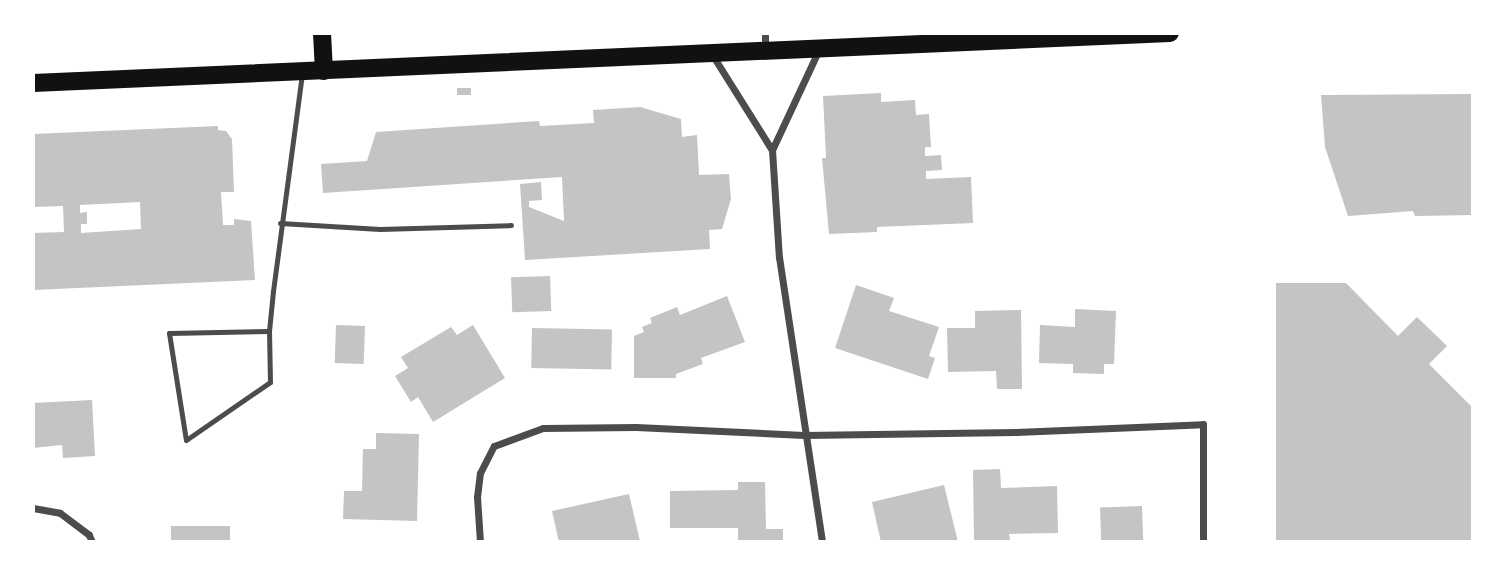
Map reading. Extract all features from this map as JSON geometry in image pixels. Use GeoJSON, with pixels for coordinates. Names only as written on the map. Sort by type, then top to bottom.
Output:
{"type":"FeatureCollection","features":[{"type":"Feature","properties":{"kind":"main road"},"geometry":{"type":"LineString","coordinates":[[322,33],[324,71]]}},
{"type":"Feature","properties":{"kind":"main road"},"geometry":{"type":"LineString","coordinates":[[33,83],[712,53],[765,42],[819,49],[1170,33]]}},
{"type":"Feature","properties":{"kind":"street"},"geometry":{"type":"LineString","coordinates":[[772,150],[819,49]]}},
{"type":"Feature","properties":{"kind":"street"},"geometry":{"type":"LineString","coordinates":[[712,53],[772,150],[779,257],[822,542]]}},
{"type":"Feature","properties":{"kind":"street"},"geometry":{"type":"LineString","coordinates":[[480,542],[477,498],[480,473],[494,446],[543,428],[636,427],[804,435],[1203,424],[1203,542]]}},
{"type":"Feature","properties":{"kind":"street"},"geometry":{"type":"LineString","coordinates":[[33,508],[60,513],[91,538]]}},
{"type":"Feature","properties":{"kind":"lane"},"geometry":{"type":"LineString","coordinates":[[268,331],[169,333],[186,440],[270,382],[268,331],[280,223],[303,72]]}},
{"type":"Feature","properties":{"kind":"lane"},"geometry":{"type":"LineString","coordinates":[[280,223],[380,229],[511,225]]}},
{"type":"Feature","properties":{"kind":"building"},"geometry":{"type":"Polygon","coordinates":[[[457,88],[471,88],[471,95],[457,95],[457,88]]]}},
{"type":"Feature","properties":{"kind":"building"},"geometry":{"type":"Polygon","coordinates":[[[881,93],[881,102],[915,100],[916,115],[929,114],[931,147],[925,147],[925,156],[941,155],[942,170],[926,171],[926,179],[971,177],[973,223],[877,227],[877,232],[829,234],[822,158],[826,158],[823,96],[881,93]]]}},
{"type":"Feature","properties":{"kind":"building"},"geometry":{"type":"Polygon","coordinates":[[[1473,94],[1473,215],[1415,216],[1413,211],[1348,216],[1325,147],[1321,95],[1473,94]]]}},
{"type":"Feature","properties":{"kind":"building"},"geometry":{"type":"Polygon","coordinates":[[[640,107],[681,119],[682,137],[697,135],[699,175],[729,174],[731,199],[722,229],[709,230],[710,249],[525,260],[520,184],[541,182],[542,200],[529,201],[529,207],[564,221],[562,177],[323,193],[321,164],[367,161],[376,132],[539,121],[540,126],[594,123],[593,110],[640,107]]]}},
{"type":"Feature","properties":{"kind":"building"},"geometry":{"type":"Polygon","coordinates":[[[218,126],[218,130],[226,131],[232,139],[234,192],[221,192],[223,225],[234,225],[234,219],[251,221],[255,280],[33,290],[33,233],[64,232],[63,206],[33,207],[33,134],[218,126]],[[140,202],[80,205],[80,213],[87,212],[87,224],[81,224],[81,233],[141,229],[140,202]]]}},
{"type":"Feature","properties":{"kind":"building"},"geometry":{"type":"Polygon","coordinates":[[[550,276],[551,311],[512,312],[511,277],[550,276]]]}},
{"type":"Feature","properties":{"kind":"building"},"geometry":{"type":"Polygon","coordinates":[[[1276,283],[1346,283],[1398,336],[1417,317],[1447,346],[1429,364],[1473,408],[1473,542],[1276,542],[1276,283]]]}},
{"type":"Feature","properties":{"kind":"building"},"geometry":{"type":"Polygon","coordinates":[[[856,285],[894,298],[889,311],[939,327],[929,356],[935,358],[928,379],[835,348],[856,285]]]}},
{"type":"Feature","properties":{"kind":"building"},"geometry":{"type":"Polygon","coordinates":[[[727,296],[745,342],[701,358],[703,364],[676,374],[676,378],[634,378],[634,336],[644,332],[642,327],[652,323],[650,318],[677,307],[680,315],[727,296]]]}},
{"type":"Feature","properties":{"kind":"building"},"geometry":{"type":"Polygon","coordinates":[[[1075,309],[1116,311],[1114,364],[1104,364],[1104,374],[1073,373],[1073,364],[1039,363],[1040,325],[1075,327],[1075,309]]]}},
{"type":"Feature","properties":{"kind":"building"},"geometry":{"type":"Polygon","coordinates":[[[1021,310],[1022,389],[997,389],[996,371],[948,372],[947,328],[975,328],[975,311],[1021,310]]]}},
{"type":"Feature","properties":{"kind":"building"},"geometry":{"type":"Polygon","coordinates":[[[336,325],[365,326],[364,364],[335,363],[336,325]]]}},
{"type":"Feature","properties":{"kind":"building"},"geometry":{"type":"Polygon","coordinates":[[[473,325],[505,378],[433,422],[418,397],[411,402],[395,376],[408,368],[401,357],[451,327],[457,335],[473,325]]]}},
{"type":"Feature","properties":{"kind":"building"},"geometry":{"type":"Polygon","coordinates":[[[532,328],[612,329],[611,369],[531,368],[532,328]]]}},
{"type":"Feature","properties":{"kind":"building"},"geometry":{"type":"Polygon","coordinates":[[[92,400],[95,456],[63,458],[62,445],[33,448],[33,403],[92,400]]]}},
{"type":"Feature","properties":{"kind":"building"},"geometry":{"type":"Polygon","coordinates":[[[376,433],[419,434],[417,521],[343,519],[344,491],[362,491],[363,449],[376,449],[376,433]]]}},
{"type":"Feature","properties":{"kind":"building"},"geometry":{"type":"Polygon","coordinates":[[[1000,469],[1001,488],[1057,486],[1058,533],[1009,534],[1010,540],[974,540],[973,470],[1000,469]]]}},
{"type":"Feature","properties":{"kind":"building"},"geometry":{"type":"Polygon","coordinates":[[[738,482],[765,482],[766,529],[783,529],[783,542],[738,542],[738,528],[670,528],[670,491],[738,490],[738,482]]]}},
{"type":"Feature","properties":{"kind":"building"},"geometry":{"type":"Polygon","coordinates":[[[944,485],[958,542],[881,542],[872,502],[944,485]]]}},
{"type":"Feature","properties":{"kind":"building"},"geometry":{"type":"Polygon","coordinates":[[[629,494],[640,541],[559,542],[552,511],[629,494]]]}},
{"type":"Feature","properties":{"kind":"building"},"geometry":{"type":"Polygon","coordinates":[[[1142,506],[1143,542],[1101,542],[1100,507],[1142,506]]]}},
{"type":"Feature","properties":{"kind":"building"},"geometry":{"type":"Polygon","coordinates":[[[171,526],[230,526],[230,542],[171,542],[171,526]]]}}]}
